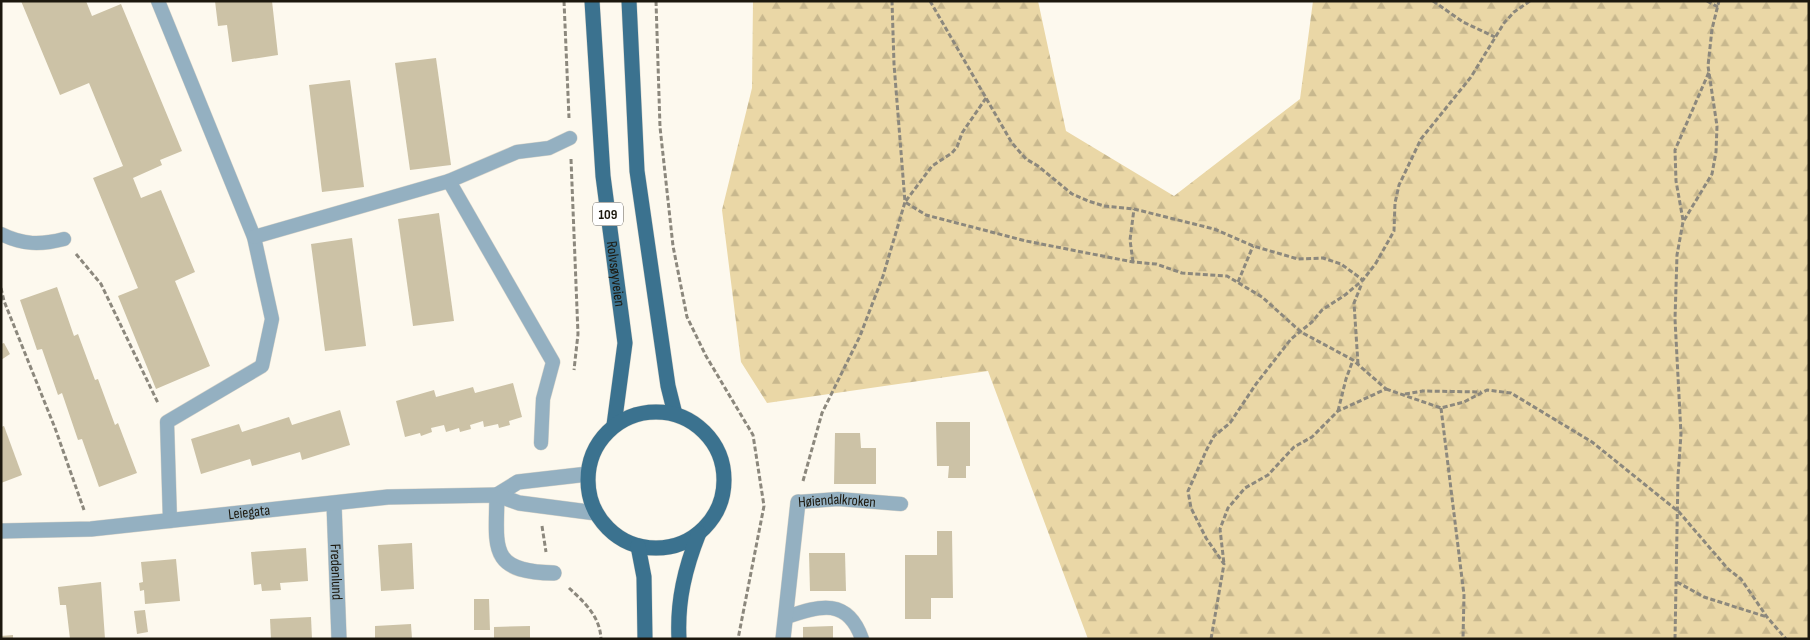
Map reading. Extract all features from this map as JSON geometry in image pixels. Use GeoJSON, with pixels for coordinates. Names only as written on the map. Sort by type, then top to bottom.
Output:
{"type":"FeatureCollection","features":[{"type":"Feature","properties":{"kind":"main road","name":"Rolvsøyveien"},"geometry":{"type":"LineString","coordinates":[[592,1],[603,176],[625,343],[614,425]]}},
{"type":"Feature","properties":{"kind":"main road","name":"109"},"geometry":{"type":"LineString","coordinates":[[629,1],[637,171],[668,386],[675,414]]}},
{"type":"Feature","properties":{"kind":"main road"},"geometry":{"type":"LineString","coordinates":[[679,639],[678,614],[686,565],[699,533],[715,514],[724,491],[723,466],[714,443],[698,424],[675,414],[643,412],[614,425],[596,447],[588,474],[589,494],[596,513],[614,533],[638,546],[660,548],[680,543],[699,533]]}},
{"type":"Feature","properties":{"kind":"main road"},"geometry":{"type":"LineString","coordinates":[[638,546],[644,577],[645,639]]}},
{"type":"Feature","properties":{"kind":"street"},"geometry":{"type":"LineString","coordinates":[[554,573],[530,573],[514,569],[503,560],[497,548],[498,495],[518,482],[588,474]]}},
{"type":"Feature","properties":{"kind":"street","name":"Leiegata"},"geometry":{"type":"LineString","coordinates":[[1,531],[91,529],[388,497],[498,495],[519,503],[596,513]]}},
{"type":"Feature","properties":{"kind":"street","name":"Høiendalkroken"},"geometry":{"type":"LineString","coordinates":[[784,639],[798,502]]}},
{"type":"Feature","properties":{"kind":"street","name":"Fredenlund"},"geometry":{"type":"LineString","coordinates":[[334,504],[338,639]]}},
{"type":"Feature","properties":{"kind":"lane"},"geometry":{"type":"LineString","coordinates":[[158,1],[254,237],[272,320],[262,366],[167,422],[170,521]]}},
{"type":"Feature","properties":{"kind":"lane"},"geometry":{"type":"LineString","coordinates":[[254,237],[449,181],[518,152],[549,148],[570,138]]}},
{"type":"Feature","properties":{"kind":"lane"},"geometry":{"type":"LineString","coordinates":[[449,181],[553,362],[544,399],[541,443]]}},
{"type":"Feature","properties":{"kind":"lane"},"geometry":{"type":"LineString","coordinates":[[1,234],[26,243],[42,245],[64,239]]}},
{"type":"Feature","properties":{"kind":"lane","name":"Høiendalkroken"},"geometry":{"type":"LineString","coordinates":[[798,502],[838,499],[901,504]]}},
{"type":"Feature","properties":{"kind":"lane"},"geometry":{"type":"LineString","coordinates":[[787,618],[815,607],[837,609],[856,621],[862,639]]}},
{"type":"Feature","properties":{"kind":"path"},"geometry":{"type":"LineString","coordinates":[[564,1],[578,334],[572,374]]}},
{"type":"Feature","properties":{"kind":"path"},"geometry":{"type":"LineString","coordinates":[[656,1],[660,127],[673,246],[687,317],[706,356],[753,435],[764,506],[738,639]]}},
{"type":"Feature","properties":{"kind":"path"},"geometry":{"type":"LineString","coordinates":[[892,1],[894,64],[906,202]]}},
{"type":"Feature","properties":{"kind":"path"},"geometry":{"type":"LineString","coordinates":[[930,1],[1012,143],[1026,159],[1038,166],[1072,194],[1104,206],[1134,209],[1214,229],[1253,246],[1298,259],[1323,258],[1341,264],[1363,280]]}},
{"type":"Feature","properties":{"kind":"path"},"geometry":{"type":"LineString","coordinates":[[1433,1],[1463,22],[1495,37]]}},
{"type":"Feature","properties":{"kind":"path"},"geometry":{"type":"LineString","coordinates":[[1224,564],[1206,538],[1191,508],[1188,491],[1214,436],[1230,423],[1256,384],[1291,339],[1301,332],[1322,310],[1345,296],[1363,280],[1386,247],[1394,231],[1395,203],[1399,185],[1421,140],[1471,77],[1495,37],[1514,12],[1530,1]]}},
{"type":"Feature","properties":{"kind":"path"},"geometry":{"type":"LineString","coordinates":[[1707,1],[1718,7]]}},
{"type":"Feature","properties":{"kind":"path"},"geometry":{"type":"LineString","coordinates":[[1683,222],[1712,174],[1716,152],[1718,126],[1709,71],[1710,44],[1719,1]]}},
{"type":"Feature","properties":{"kind":"path"},"geometry":{"type":"LineString","coordinates":[[1675,639],[1679,512],[1678,476],[1681,434],[1675,319],[1677,255],[1683,222],[1676,181],[1675,150],[1709,71]]}},
{"type":"Feature","properties":{"kind":"path"},"geometry":{"type":"LineString","coordinates":[[798,502],[822,413],[860,336],[883,276],[906,202],[932,166],[952,153],[957,147],[962,133],[986,98]]}},
{"type":"Feature","properties":{"kind":"path"},"geometry":{"type":"LineString","coordinates":[[906,202],[926,214],[962,226],[1133,262],[1156,264],[1182,273],[1227,276],[1262,297],[1301,332],[1353,360],[1386,389],[1441,408],[1464,402],[1481,392]]}},
{"type":"Feature","properties":{"kind":"path"},"geometry":{"type":"LineString","coordinates":[[1133,262],[1130,240],[1134,209]]}},
{"type":"Feature","properties":{"kind":"path"},"geometry":{"type":"LineString","coordinates":[[64,239],[101,284],[167,422]]}},
{"type":"Feature","properties":{"kind":"path"},"geometry":{"type":"LineString","coordinates":[[1238,282],[1253,246]]}},
{"type":"Feature","properties":{"kind":"path"},"geometry":{"type":"LineString","coordinates":[[1358,364],[1354,303],[1363,280]]}},
{"type":"Feature","properties":{"kind":"path"},"geometry":{"type":"LineString","coordinates":[[1,288],[4,301],[55,428],[91,529]]}},
{"type":"Feature","properties":{"kind":"path"},"geometry":{"type":"LineString","coordinates":[[1338,411],[1346,378],[1353,360]]}},
{"type":"Feature","properties":{"kind":"path"},"geometry":{"type":"LineString","coordinates":[[1211,639],[1224,564],[1220,529],[1228,508],[1245,488],[1268,475],[1294,447],[1312,437],[1338,411],[1386,389]]}},
{"type":"Feature","properties":{"kind":"path"},"geometry":{"type":"LineString","coordinates":[[1404,394],[1423,391],[1511,393],[1592,442],[1679,512],[1728,569],[1741,579],[1786,639]]}},
{"type":"Feature","properties":{"kind":"path"},"geometry":{"type":"LineString","coordinates":[[1441,408],[1464,596],[1464,639]]}},
{"type":"Feature","properties":{"kind":"path"},"geometry":{"type":"LineString","coordinates":[[554,573],[592,610],[601,632],[601,639]]}},
{"type":"Feature","properties":{"kind":"path"},"geometry":{"type":"LineString","coordinates":[[1677,582],[1704,596],[1768,617]]}},
{"type":"Feature","properties":{"kind":"green space"},"geometry":{"type":"Polygon","coordinates":[[[753,1],[1038,1],[1066,131],[1174,196],[1300,99],[1313,1],[1809,1],[1809,639],[1088,639],[988,371],[767,403],[741,362],[722,210],[752,88],[753,1]]]}},
{"type":"Feature","properties":{"kind":"building"},"geometry":{"type":"Polygon","coordinates":[[[21,1],[86,1],[92,16],[121,4],[182,151],[160,160],[162,165],[133,178],[141,198],[161,190],[195,272],[175,281],[210,366],[156,389],[118,296],[138,288],[93,178],[123,166],[89,83],[60,95],[21,1]]]}},
{"type":"Feature","properties":{"kind":"building"},"geometry":{"type":"Polygon","coordinates":[[[215,1],[272,1],[278,55],[232,62],[227,25],[218,26],[215,1]]]}},
{"type":"Feature","properties":{"kind":"building"},"geometry":{"type":"Polygon","coordinates":[[[436,58],[451,165],[410,170],[395,63],[436,58]]]}},
{"type":"Feature","properties":{"kind":"building"},"geometry":{"type":"Polygon","coordinates":[[[350,80],[364,187],[322,192],[309,85],[350,80]]]}},
{"type":"Feature","properties":{"kind":"building"},"geometry":{"type":"Polygon","coordinates":[[[439,213],[454,321],[413,326],[398,219],[439,213]]]}},
{"type":"Feature","properties":{"kind":"building"},"geometry":{"type":"Polygon","coordinates":[[[352,238],[366,346],[325,351],[311,244],[352,238]]]}},
{"type":"Feature","properties":{"kind":"building"},"geometry":{"type":"Polygon","coordinates":[[[57,287],[74,336],[78,334],[95,380],[98,379],[115,425],[118,423],[137,473],[99,487],[82,439],[78,440],[62,393],[58,395],[42,349],[37,350],[20,300],[57,287]]]}},
{"type":"Feature","properties":{"kind":"building"},"geometry":{"type":"Polygon","coordinates":[[[4,343],[10,354],[1,360],[1,344],[4,343]]]}},
{"type":"Feature","properties":{"kind":"building"},"geometry":{"type":"Polygon","coordinates":[[[513,383],[522,417],[509,421],[510,425],[499,428],[498,424],[484,427],[483,421],[470,425],[471,429],[460,432],[459,428],[446,432],[444,425],[431,428],[432,432],[421,436],[420,433],[405,437],[396,401],[434,390],[436,397],[473,387],[475,393],[513,383]]]}},
{"type":"Feature","properties":{"kind":"building"},"geometry":{"type":"Polygon","coordinates":[[[340,410],[350,445],[302,460],[300,452],[252,466],[250,459],[201,474],[191,439],[239,424],[242,432],[289,417],[292,425],[340,410]]]}},
{"type":"Feature","properties":{"kind":"building"},"geometry":{"type":"Polygon","coordinates":[[[936,422],[970,422],[970,466],[966,466],[966,478],[948,478],[949,466],[937,466],[936,422]]]}},
{"type":"Feature","properties":{"kind":"building"},"geometry":{"type":"Polygon","coordinates":[[[4,426],[22,475],[1,483],[1,427],[4,426]]]}},
{"type":"Feature","properties":{"kind":"building"},"geometry":{"type":"Polygon","coordinates":[[[835,433],[860,433],[861,448],[876,448],[876,484],[834,484],[835,433]]]}},
{"type":"Feature","properties":{"kind":"building"},"geometry":{"type":"Polygon","coordinates":[[[937,531],[952,531],[953,598],[931,598],[931,619],[905,619],[905,555],[937,555],[937,531]]]}},
{"type":"Feature","properties":{"kind":"building"},"geometry":{"type":"Polygon","coordinates":[[[412,543],[414,589],[381,591],[378,545],[412,543]]]}},
{"type":"Feature","properties":{"kind":"building"},"geometry":{"type":"Polygon","coordinates":[[[306,548],[308,581],[280,583],[281,590],[262,591],[261,584],[254,585],[251,552],[306,548]]]}},
{"type":"Feature","properties":{"kind":"building"},"geometry":{"type":"Polygon","coordinates":[[[809,553],[845,553],[846,591],[810,591],[809,553]]]}},
{"type":"Feature","properties":{"kind":"building"},"geometry":{"type":"Polygon","coordinates":[[[176,559],[180,601],[145,604],[144,590],[140,591],[139,583],[143,582],[141,562],[176,559]]]}},
{"type":"Feature","properties":{"kind":"building"},"geometry":{"type":"Polygon","coordinates":[[[101,582],[105,639],[70,639],[66,605],[60,605],[58,587],[101,582]]]}},
{"type":"Feature","properties":{"kind":"building"},"geometry":{"type":"Polygon","coordinates":[[[474,599],[489,599],[490,630],[474,630],[474,599]]]}},
{"type":"Feature","properties":{"kind":"building"},"geometry":{"type":"Polygon","coordinates":[[[145,610],[148,632],[137,634],[134,611],[145,610]]]}},
{"type":"Feature","properties":{"kind":"building"},"geometry":{"type":"Polygon","coordinates":[[[311,617],[312,639],[271,639],[270,619],[311,617]]]}},
{"type":"Feature","properties":{"kind":"building"},"geometry":{"type":"Polygon","coordinates":[[[411,624],[412,639],[375,639],[375,626],[411,624]]]}},
{"type":"Feature","properties":{"kind":"building"},"geometry":{"type":"Polygon","coordinates":[[[530,626],[530,639],[494,639],[494,627],[530,626]]]}},
{"type":"Feature","properties":{"kind":"building"},"geometry":{"type":"Polygon","coordinates":[[[833,626],[833,639],[803,639],[803,627],[833,626]]]}},
{"type":"Feature","properties":{"kind":"building"},"geometry":{"type":"Polygon","coordinates":[[[13,635],[13,639],[1,639],[1,636],[13,635]]]}}]}
